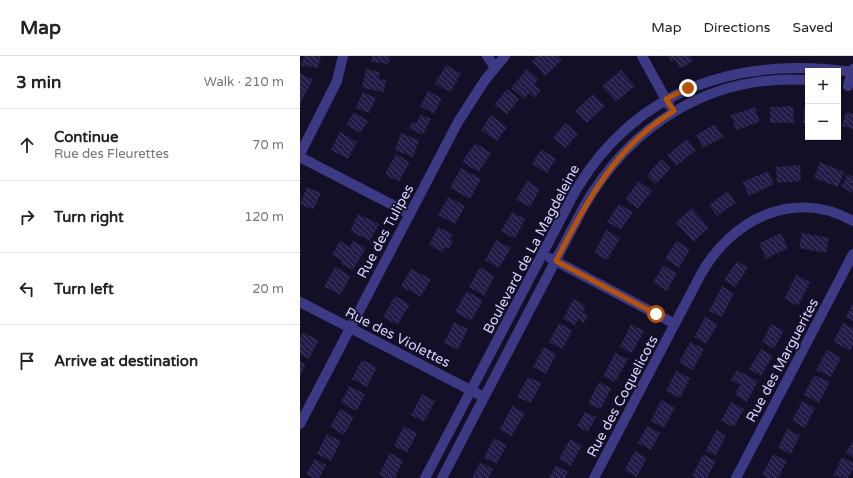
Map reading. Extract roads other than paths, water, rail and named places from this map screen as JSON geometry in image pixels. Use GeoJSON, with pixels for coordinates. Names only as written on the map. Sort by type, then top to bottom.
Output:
{"type":"FeatureCollection","features":[{"type":"Feature","properties":{"kind":"street"},"geometry":{"type":"LineString","coordinates":[[300,154],[337,81],[343,56]]}},
{"type":"Feature","properties":{"kind":"street"},"geometry":{"type":"LineString","coordinates":[[487,56],[495,67]]}},
{"type":"Feature","properties":{"kind":"street","name":"Rue des Tulipes"},"geometry":{"type":"LineString","coordinates":[[300,424],[458,122],[495,67],[505,56]]}},
{"type":"Feature","properties":{"kind":"street"},"geometry":{"type":"LineString","coordinates":[[642,56],[674,111]]}},
{"type":"Feature","properties":{"kind":"street","name":"Boulevard de La Magdeleine"},"geometry":{"type":"LineString","coordinates":[[425,478],[576,190],[598,159],[628,127],[666,99],[708,79],[759,67],[799,65],[853,71]]}},
{"type":"Feature","properties":{"kind":"street"},"geometry":{"type":"LineString","coordinates":[[846,86],[853,71]]}},
{"type":"Feature","properties":{"kind":"street","name":"Boulevard de La Magdeleine"},"geometry":{"type":"LineString","coordinates":[[442,478],[589,198],[610,167],[635,140],[674,111],[711,94],[747,84],[776,80],[805,80]]}},
{"type":"Feature","properties":{"kind":"street"},"geometry":{"type":"LineString","coordinates":[[300,157],[410,214]]}},
{"type":"Feature","properties":{"kind":"street","name":"Rue des Coquelicots"},"geometry":{"type":"LineString","coordinates":[[594,478],[711,256],[725,240],[746,226],[773,212],[800,206],[828,210],[853,221]]}},
{"type":"Feature","properties":{"kind":"street"},"geometry":{"type":"LineString","coordinates":[[543,254],[675,324]]}},
{"type":"Feature","properties":{"kind":"street","name":"Rue des Marguerites"},"geometry":{"type":"LineString","coordinates":[[736,478],[853,254]]}},
{"type":"Feature","properties":{"kind":"street","name":"Rue des Violettes"},"geometry":{"type":"LineString","coordinates":[[300,302],[484,397]]}}]}
